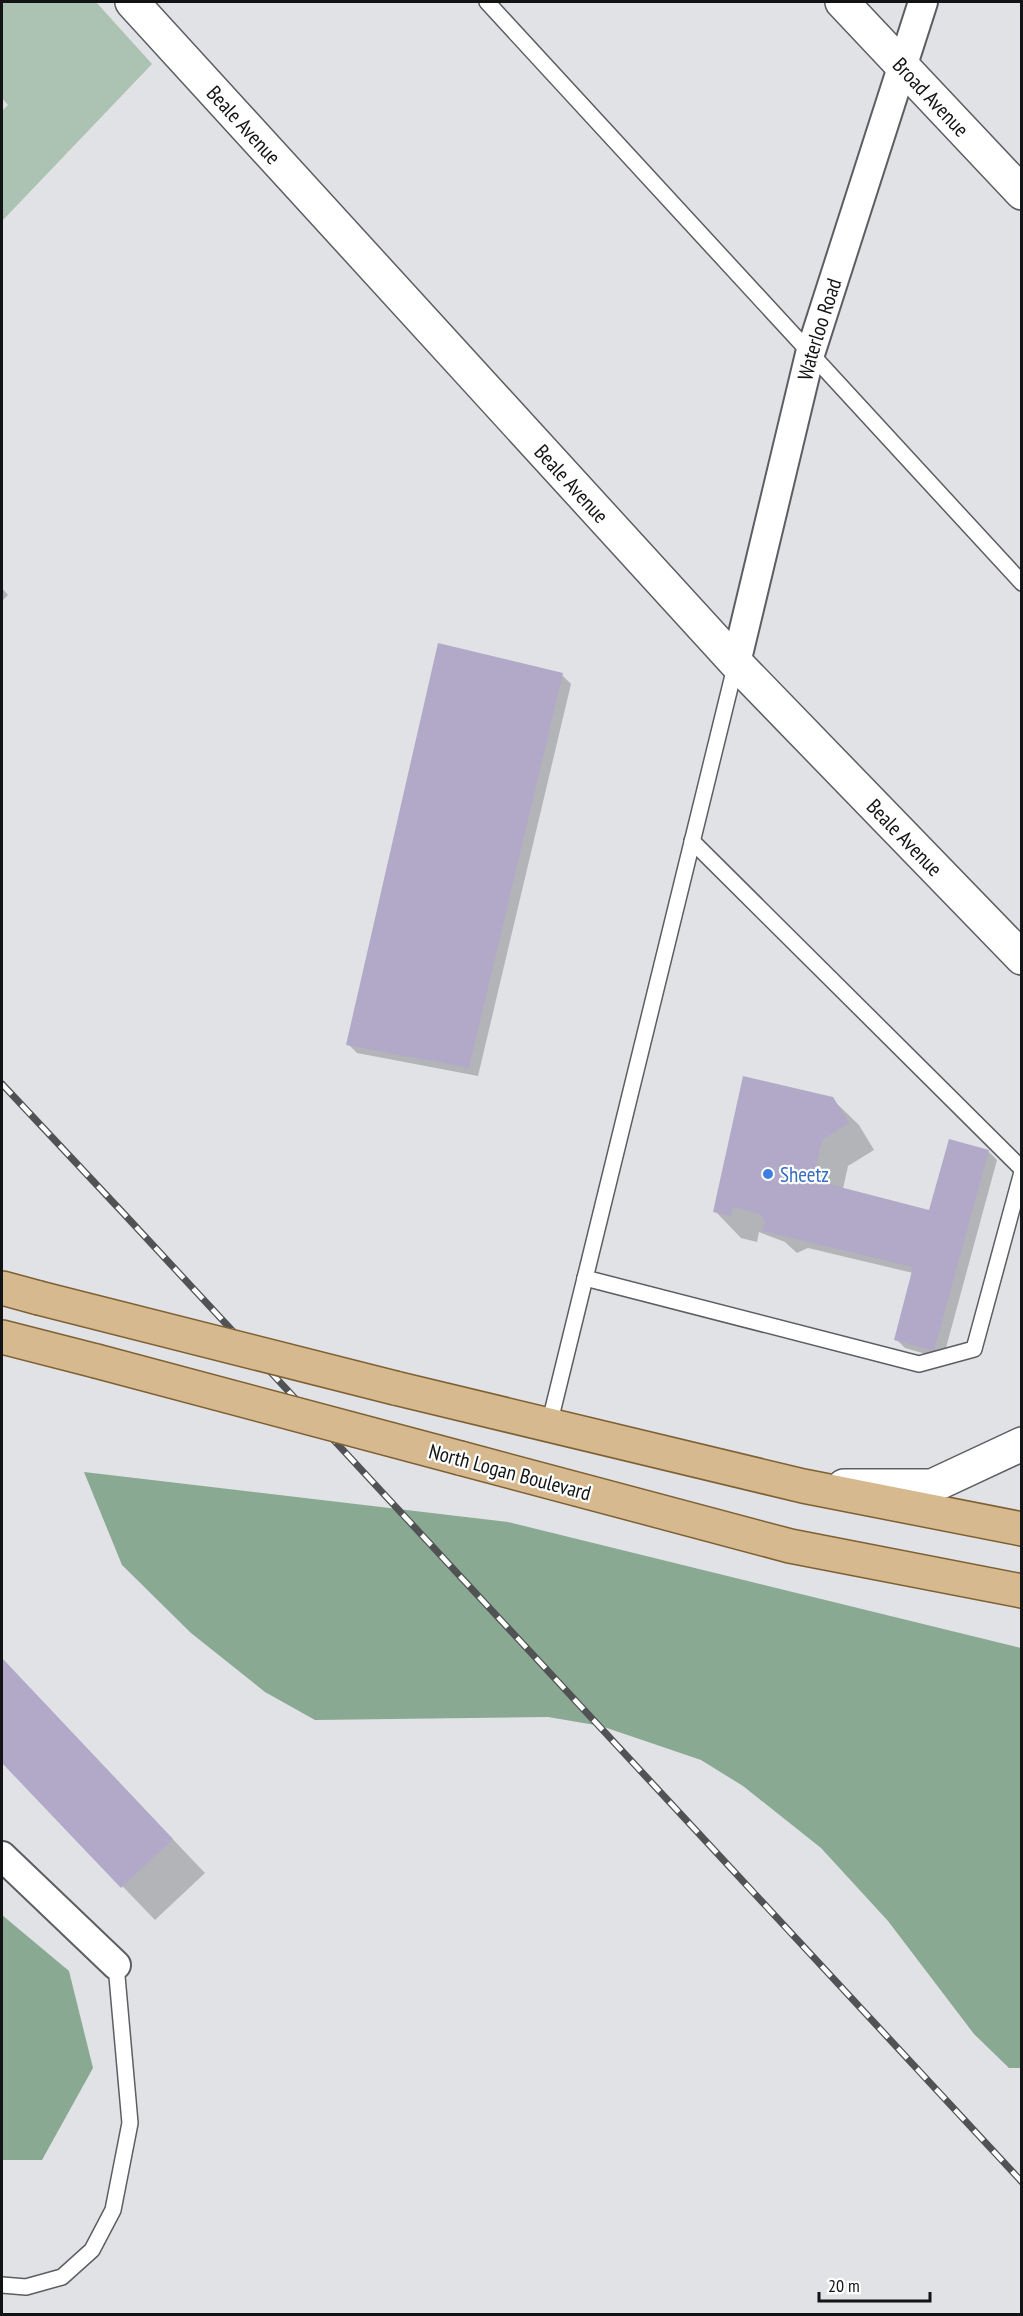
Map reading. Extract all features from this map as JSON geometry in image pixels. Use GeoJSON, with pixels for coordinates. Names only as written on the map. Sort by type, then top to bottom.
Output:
{"type":"FeatureCollection","features":[{"type":"Feature","properties":{"kind":"main road","name":"Beale Avenue"},"geometry":{"type":"LineString","coordinates":[[132,2],[736,663],[1022,958]]}},
{"type":"Feature","properties":{"kind":"main road","name":"Broad Avenue"},"geometry":{"type":"LineString","coordinates":[[842,2],[1022,193]]}},
{"type":"Feature","properties":{"kind":"main road"},"geometry":{"type":"LineString","coordinates":[[2,1288],[395,1388],[803,1486],[1022,1528]]}},
{"type":"Feature","properties":{"kind":"main road","name":"North Logan Boulevard"},"geometry":{"type":"LineString","coordinates":[[2,1337],[790,1546],[1022,1591]]}},
{"type":"Feature","properties":{"kind":"main road"},"geometry":{"type":"LineString","coordinates":[[803,1486],[932,1486],[1022,1444]]}},
{"type":"Feature","properties":{"kind":"street","name":"Waterloo Road"},"geometry":{"type":"LineString","coordinates":[[736,663],[810,354],[923,2]]}},
{"type":"Feature","properties":{"kind":"street"},"geometry":{"type":"LineString","coordinates":[[2,1856],[116,1965]]}},
{"type":"Feature","properties":{"kind":"lane"},"geometry":{"type":"LineString","coordinates":[[487,2],[1022,583]]}},
{"type":"Feature","properties":{"kind":"lane"},"geometry":{"type":"LineString","coordinates":[[549,1425],[736,663]]}},
{"type":"Feature","properties":{"kind":"lane"},"geometry":{"type":"LineString","coordinates":[[585,1278],[919,1364],[974,1349],[1022,1171],[692,841]]}},
{"type":"Feature","properties":{"kind":"lane"},"geometry":{"type":"LineString","coordinates":[[2,2285],[26,2287],[62,2277],[92,2250],[113,2210],[130,2123],[116,1965]]}},
{"type":"Feature","properties":{"kind":"green space"},"geometry":{"type":"Polygon","coordinates":[[[2,2],[96,2],[152,64],[2,221],[2,111],[8,105],[2,98],[2,2]]]}},
{"type":"Feature","properties":{"kind":"green space"},"geometry":{"type":"Polygon","coordinates":[[[84,1472],[508,1522],[1021,1648],[1021,2068],[1009,2068],[974,2034],[888,1921],[821,1848],[743,1786],[701,1760],[601,1726],[548,1717],[315,1720],[265,1692],[191,1633],[122,1565],[84,1472]]]}},
{"type":"Feature","properties":{"kind":"green space"},"geometry":{"type":"Polygon","coordinates":[[[2,1915],[69,1971],[93,2068],[42,2160],[2,2160],[2,1915]]]}},
{"type":"Feature","properties":{"kind":"building"},"geometry":{"type":"Polygon","coordinates":[[[438,643],[563,673],[469,1068],[346,1045],[438,643]]]}},
{"type":"Feature","properties":{"kind":"building","name":"Sheetz"},"geometry":{"type":"Polygon","coordinates":[[[743,1076],[833,1097],[849,1123],[822,1140],[813,1180],[929,1210],[949,1139],[989,1150],[934,1351],[894,1340],[913,1267],[762,1231],[765,1221],[760,1214],[733,1207],[731,1216],[713,1212],[743,1076]]]}},
{"type":"Feature","properties":{"kind":"building"},"geometry":{"type":"Polygon","coordinates":[[[2,1658],[173,1839],[121,1888],[2,1763],[2,1658]]]}},
{"type":"Feature","properties":{"kind":"railway"},"geometry":{"type":"LineString","coordinates":[[2,1084],[1022,2182]]}},
{"type":"Feature","properties":{"kind":"place","name":"Sheetz"},"geometry":{"type":"Point","coordinates":[768,1174]}}]}
